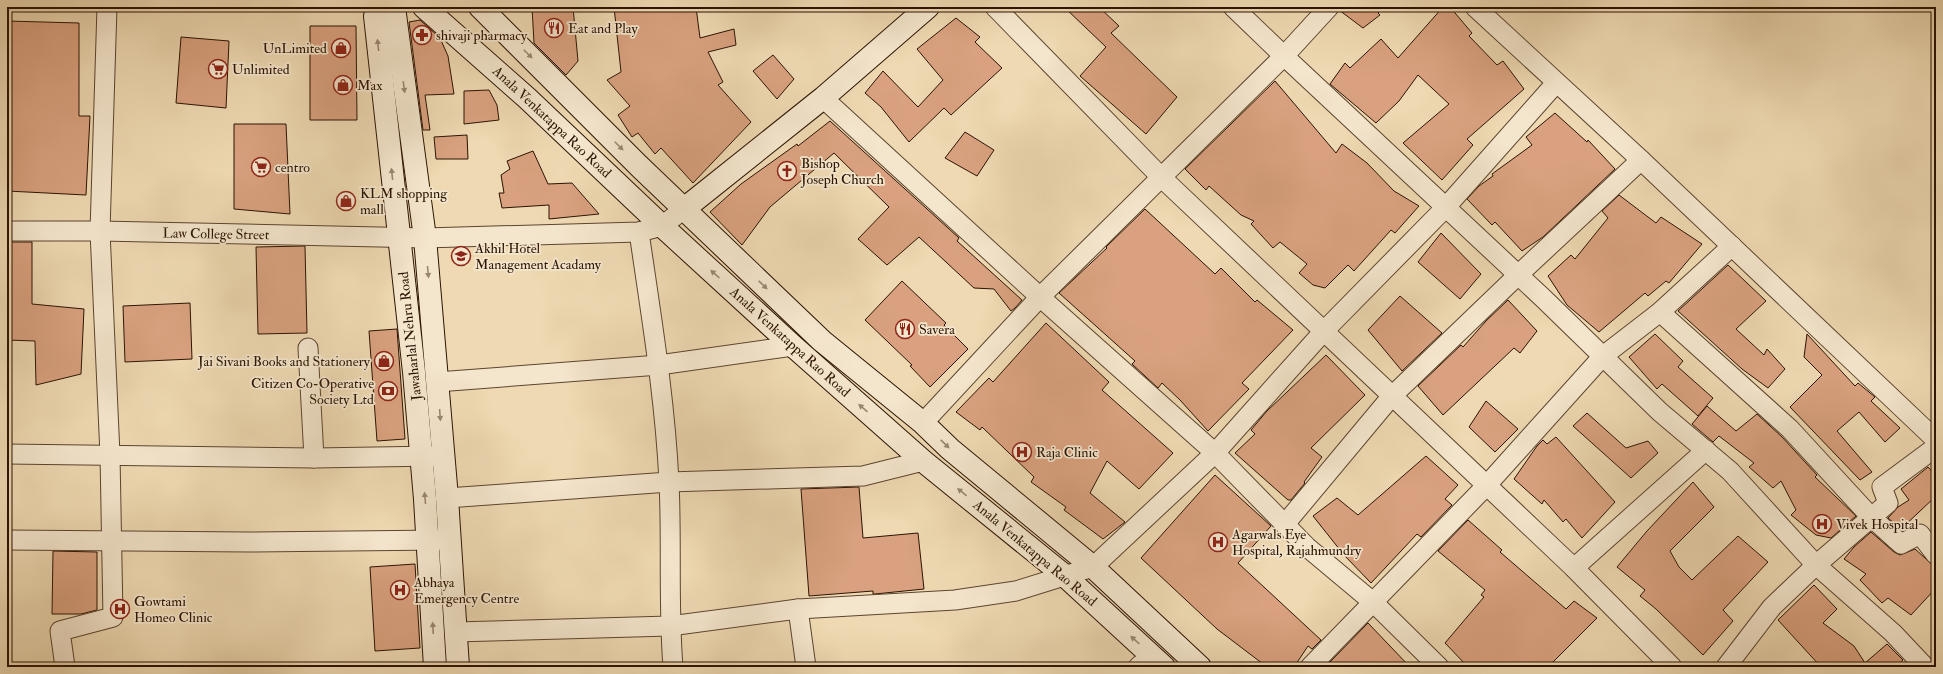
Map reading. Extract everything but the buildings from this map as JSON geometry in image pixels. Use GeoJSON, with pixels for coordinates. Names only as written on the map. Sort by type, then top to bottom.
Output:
{"type":"FeatureCollection","features":[{"type":"Feature","properties":{"kind":"main road","name":"Jawaharlal Nehru Road"},"geometry":{"type":"LineString","coordinates":[[380,7],[374,16],[400,237],[421,457],[428,540],[435,667]]}},
{"type":"Feature","properties":{"kind":"main road","name":"Jawaharlal Nehru Road"},"geometry":{"type":"LineString","coordinates":[[394,7],[425,238],[447,498],[458,667]]}},
{"type":"Feature","properties":{"kind":"main road","name":"Anala Venkatappa Rao Road"},"geometry":{"type":"LineString","coordinates":[[424,7],[527,98],[662,226],[793,346],[923,461],[1065,576],[1151,663]]}},
{"type":"Feature","properties":{"kind":"main road"},"geometry":{"type":"LineString","coordinates":[[684,209],[823,98],[928,7]]}},
{"type":"Feature","properties":{"kind":"main road","name":"Anala Venkatappa Rao Road"},"geometry":{"type":"LineString","coordinates":[[485,9],[684,209],[822,341],[923,423],[950,449],[1093,567],[1200,667]]}},
{"type":"Feature","properties":{"kind":"street"},"geometry":{"type":"LineString","coordinates":[[65,667],[60,631],[113,617],[110,455],[100,231],[107,7]]}},
{"type":"Feature","properties":{"kind":"street"},"geometry":{"type":"LineString","coordinates":[[995,7],[1161,177],[1391,397],[1574,568],[1672,667]]}},
{"type":"Feature","properties":{"kind":"street"},"geometry":{"type":"LineString","coordinates":[[1233,7],[1518,275],[1660,412],[1730,471],[1816,565],[1893,633],[1925,667]]}},
{"type":"Feature","properties":{"kind":"street"},"geometry":{"type":"LineString","coordinates":[[923,423],[1040,297],[1284,56],[1329,7]]}},
{"type":"Feature","properties":{"kind":"street"},"geometry":{"type":"LineString","coordinates":[[1475,7],[1556,84],[1641,160],[1936,440]]}},
{"type":"Feature","properties":{"kind":"street"},"geometry":{"type":"LineString","coordinates":[[455,632],[670,626],[798,609],[955,600],[1016,590],[1093,567],[1215,453],[1323,332],[1446,207],[1556,84]]}},
{"type":"Feature","properties":{"kind":"street"},"geometry":{"type":"LineString","coordinates":[[823,98],[1040,297],[1215,453],[1307,547],[1374,603],[1440,667]]}},
{"type":"Feature","properties":{"kind":"street"},"geometry":{"type":"LineString","coordinates":[[1285,524],[1391,397],[1641,160]]}},
{"type":"Feature","properties":{"kind":"street"},"geometry":{"type":"LineString","coordinates":[[662,226],[684,209]]}},
{"type":"Feature","properties":{"kind":"street","name":"Law College Street"},"geometry":{"type":"LineString","coordinates":[[7,231],[100,231],[425,238],[640,232],[662,226]]}},
{"type":"Feature","properties":{"kind":"street"},"geometry":{"type":"LineString","coordinates":[[640,232],[659,365],[669,482],[670,626],[673,667]]}},
{"type":"Feature","properties":{"kind":"street"},"geometry":{"type":"LineString","coordinates":[[1310,667],[1374,603],[1486,486],[1603,356],[1660,312],[1732,246]]}},
{"type":"Feature","properties":{"kind":"street"},"geometry":{"type":"LineString","coordinates":[[1660,312],[1790,429],[1871,518],[1901,544],[1920,534],[1936,555]]}},
{"type":"Feature","properties":{"kind":"street"},"geometry":{"type":"LineString","coordinates":[[437,382],[659,365],[793,346]]}},
{"type":"Feature","properties":{"kind":"street"},"geometry":{"type":"LineString","coordinates":[[308,348],[314,458]]}},
{"type":"Feature","properties":{"kind":"street"},"geometry":{"type":"LineString","coordinates":[[1726,667],[1772,607],[1816,565],[1888,503],[1882,487],[1936,447]]}},
{"type":"Feature","properties":{"kind":"street"},"geometry":{"type":"LineString","coordinates":[[1574,568],[1706,450]]}},
{"type":"Feature","properties":{"kind":"street"},"geometry":{"type":"LineString","coordinates":[[7,454],[314,458],[421,457],[443,455]]}},
{"type":"Feature","properties":{"kind":"street"},"geometry":{"type":"LineString","coordinates":[[447,498],[669,482],[863,476],[923,461]]}},
{"type":"Feature","properties":{"kind":"street"},"geometry":{"type":"LineString","coordinates":[[7,540],[248,542],[450,540]]}},
{"type":"Feature","properties":{"kind":"street"},"geometry":{"type":"LineString","coordinates":[[798,609],[806,667]]}},
{"type":"Feature","properties":{"kind":"place","name":"Eat and Play"},"geometry":{"type":"Point","coordinates":[554,28]}},
{"type":"Feature","properties":{"kind":"place","name":"shivaji pharmacy"},"geometry":{"type":"Point","coordinates":[422,35]}},
{"type":"Feature","properties":{"kind":"place","name":"UnLimited"},"geometry":{"type":"Point","coordinates":[341,48]}},
{"type":"Feature","properties":{"kind":"place","name":"Unlimited"},"geometry":{"type":"Point","coordinates":[218,69]}},
{"type":"Feature","properties":{"kind":"place","name":"Max"},"geometry":{"type":"Point","coordinates":[343,85]}},
{"type":"Feature","properties":{"kind":"place","name":"centro"},"geometry":{"type":"Point","coordinates":[261,167]}},
{"type":"Feature","properties":{"kind":"place","name":"Bishop Joseph Church"},"geometry":{"type":"Point","coordinates":[787,171]}},
{"type":"Feature","properties":{"kind":"place","name":"KLM shopping mall"},"geometry":{"type":"Point","coordinates":[346,201]}},
{"type":"Feature","properties":{"kind":"place","name":"Akhil Hotel Management Acadamy"},"geometry":{"type":"Point","coordinates":[461,256]}},
{"type":"Feature","properties":{"kind":"place","name":"Savera"},"geometry":{"type":"Point","coordinates":[905,329]}},
{"type":"Feature","properties":{"kind":"place","name":"Jai Sivani Books and Stationery"},"geometry":{"type":"Point","coordinates":[384,361]}},
{"type":"Feature","properties":{"kind":"place","name":"Citizen Co-Operative Society Ltd"},"geometry":{"type":"Point","coordinates":[388,391]}},
{"type":"Feature","properties":{"kind":"place","name":"Raja Clinic"},"geometry":{"type":"Point","coordinates":[1022,452]}},
{"type":"Feature","properties":{"kind":"place","name":"Vivek Hospital"},"geometry":{"type":"Point","coordinates":[1822,524]}},
{"type":"Feature","properties":{"kind":"place","name":"Agarwals Eye Hospital, Rajahmundry"},"geometry":{"type":"Point","coordinates":[1218,542]}},
{"type":"Feature","properties":{"kind":"place","name":"Abhaya Emergency Centre"},"geometry":{"type":"Point","coordinates":[400,590]}},
{"type":"Feature","properties":{"kind":"place","name":"Gowtami Homeo Clinic"},"geometry":{"type":"Point","coordinates":[120,609]}}]}
